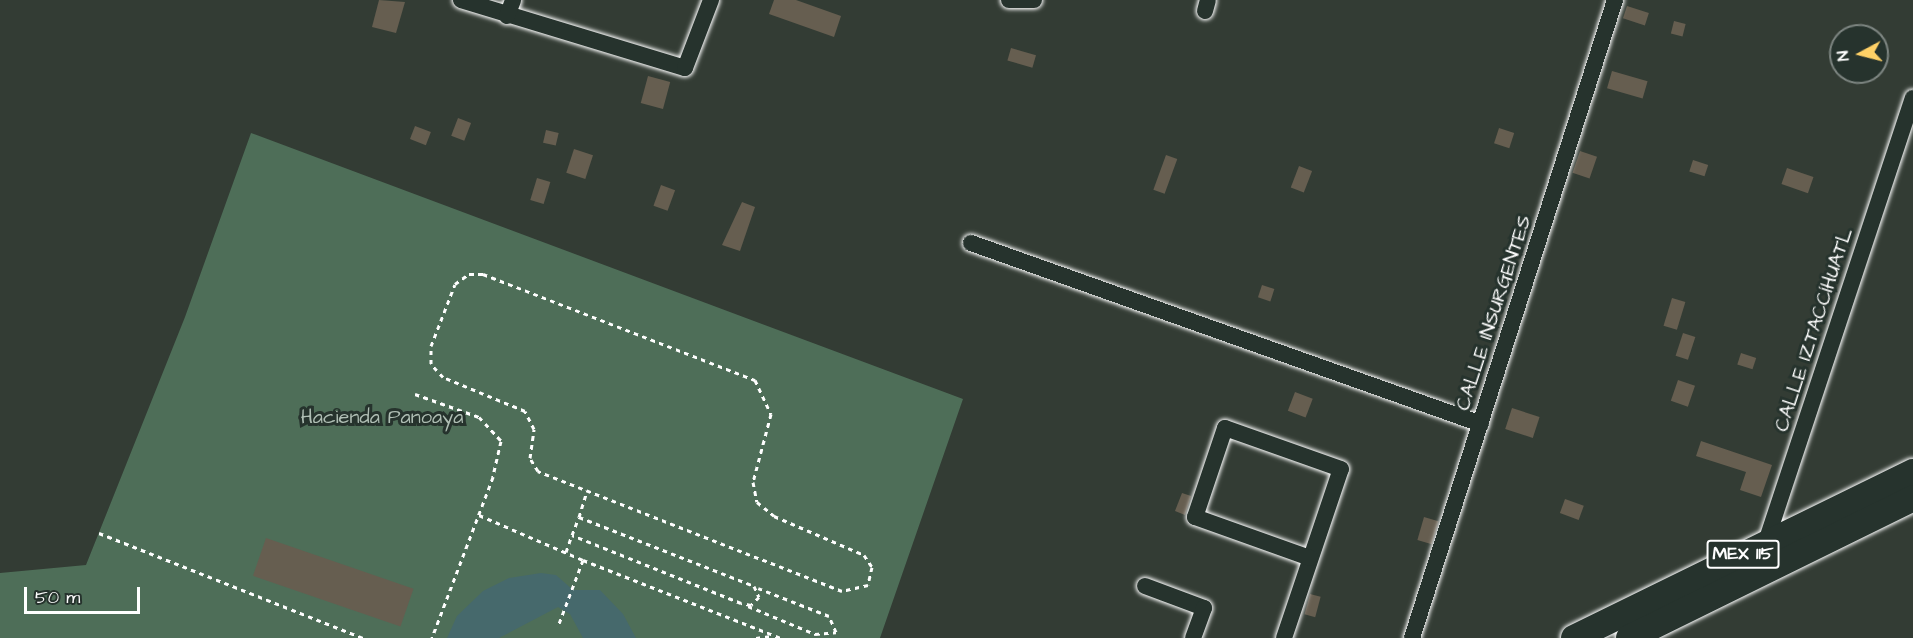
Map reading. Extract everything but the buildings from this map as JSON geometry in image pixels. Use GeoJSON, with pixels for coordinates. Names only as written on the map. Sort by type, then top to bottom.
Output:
{"type":"FeatureCollection","features":[{"type":"Feature","properties":{"kind":"main road","name":"MEX 115"},"geometry":{"type":"LineString","coordinates":[[1574,638],[1913,472]]}},
{"type":"Feature","properties":{"kind":"main road","name":"MEX 115"},"geometry":{"type":"LineString","coordinates":[[1629,638],[1913,498]]}},
{"type":"Feature","properties":{"kind":"street"},"geometry":{"type":"LineString","coordinates":[[461,0],[507,16],[685,68],[711,0]]}},
{"type":"Feature","properties":{"kind":"street"},"geometry":{"type":"LineString","coordinates":[[507,16],[513,0]]}},
{"type":"Feature","properties":{"kind":"street"},"geometry":{"type":"LineString","coordinates":[[1009,0],[1034,0]]}},
{"type":"Feature","properties":{"kind":"street","name":"CALLE INSURGENTES"},"geometry":{"type":"LineString","coordinates":[[1412,638],[1615,0]]}},
{"type":"Feature","properties":{"kind":"street","name":"CALLE IZTACCÍHUATL"},"geometry":{"type":"LineString","coordinates":[[1756,575],[1913,98]]}},
{"type":"Feature","properties":{"kind":"street"},"geometry":{"type":"LineString","coordinates":[[971,243],[1481,424]]}},
{"type":"Feature","properties":{"kind":"street"},"geometry":{"type":"LineString","coordinates":[[1284,638],[1341,469],[1225,428],[1195,517],[1310,558]]}},
{"type":"Feature","properties":{"kind":"street"},"geometry":{"type":"LineString","coordinates":[[1144,586],[1204,608],[1193,638]]}},
{"type":"Feature","properties":{"kind":"path"},"geometry":{"type":"LineString","coordinates":[[464,276],[489,276],[750,376],[765,393],[771,414],[753,485],[757,502],[774,516],[864,555],[872,567],[871,580],[858,591],[842,591],[587,490],[533,466],[534,429],[525,411],[443,377],[433,368],[431,346],[452,290],[464,276]]}},
{"type":"Feature","properties":{"kind":"path"},"geometry":{"type":"LineString","coordinates":[[415,394],[479,417],[498,433],[500,457],[432,638]]}},
{"type":"Feature","properties":{"kind":"path"},"geometry":{"type":"LineString","coordinates":[[566,552],[587,490]]}},
{"type":"Feature","properties":{"kind":"path"},"geometry":{"type":"LineString","coordinates":[[479,515],[582,560],[780,637]]}},
{"type":"Feature","properties":{"kind":"path"},"geometry":{"type":"LineString","coordinates":[[572,535],[815,634],[836,632],[829,616],[579,517]]}},
{"type":"Feature","properties":{"kind":"path"},"geometry":{"type":"LineString","coordinates":[[99,533],[363,638]]}},
{"type":"Feature","properties":{"kind":"path"},"geometry":{"type":"LineString","coordinates":[[558,626],[582,560]]}},
{"type":"Feature","properties":{"kind":"path"},"geometry":{"type":"LineString","coordinates":[[741,603],[757,601],[754,586]]}},
{"type":"Feature","properties":{"kind":"path"},"geometry":{"type":"LineString","coordinates":[[756,638],[780,637]]}},
{"type":"Feature","properties":{"kind":"green space","name":"Hacienda Panoaya"},"geometry":{"type":"Polygon","coordinates":[[[251,133],[963,399],[880,638],[0,638],[0,573],[86,565],[185,317],[251,133]]]}},
{"type":"Feature","properties":{"kind":"water"},"geometry":{"type":"Polygon","coordinates":[[[541,573],[556,575],[573,590],[600,590],[623,614],[636,638],[583,638],[570,614],[558,607],[499,638],[447,638],[457,616],[483,591],[509,578],[541,573]]]}}]}
